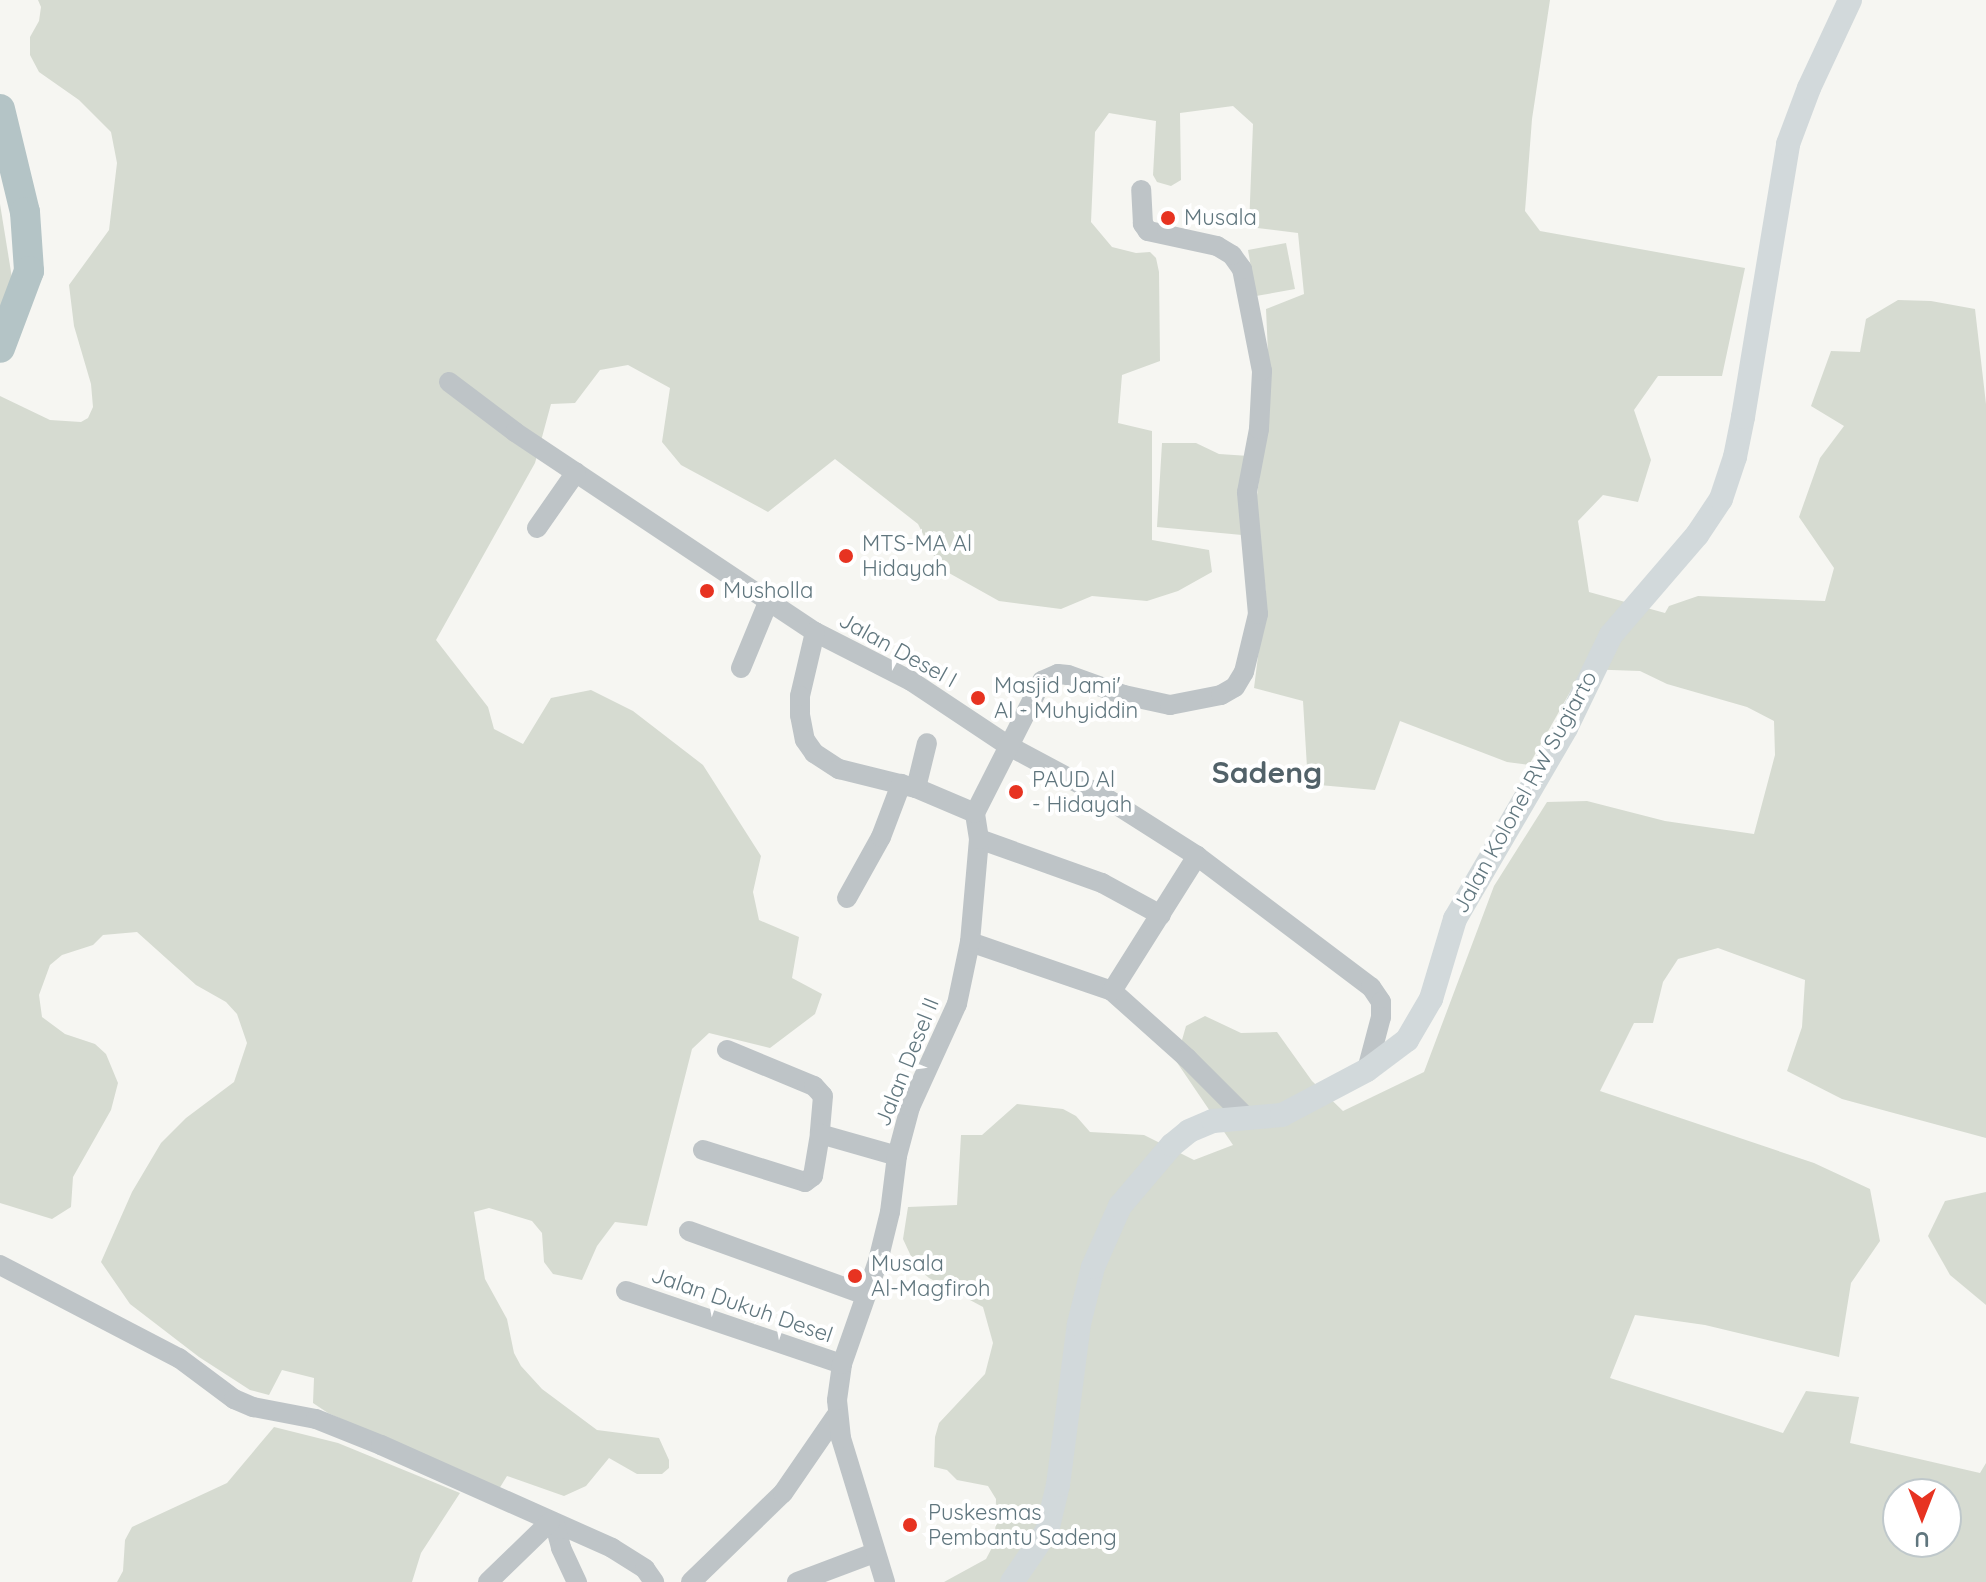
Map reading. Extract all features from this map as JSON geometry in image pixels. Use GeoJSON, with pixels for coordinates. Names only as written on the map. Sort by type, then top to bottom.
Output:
{"type":"FeatureCollection","features":[{"type":"Feature","properties":{"kind":"main road","name":"Jalan Kolonel RW Sugiarto"},"geometry":{"type":"LineString","coordinates":[[1012,1582],[1047,1531],[1058,1485],[1079,1324],[1093,1267],[1120,1206],[1172,1145],[1189,1131],[1213,1121],[1282,1115],[1367,1070],[1396,1050],[1421,1021],[1455,919],[1566,728],[1611,635],[1697,535],[1721,499],[1738,443],[1788,144],[1809,88],[1850,0]]}},
{"type":"Feature","properties":{"kind":"street"},"geometry":{"type":"LineString","coordinates":[[815,632],[800,696],[801,728],[805,740],[825,762],[839,769],[909,786],[975,813],[1042,681],[1058,674],[1124,695],[1170,705],[1221,695],[1235,687],[1244,672],[1258,614],[1247,492],[1259,429],[1262,371],[1242,269],[1232,255],[1217,246],[1148,231],[1143,224],[1141,190]]}},
{"type":"Feature","properties":{"kind":"street","name":"Jalan Desel I"},"geometry":{"type":"LineString","coordinates":[[449,382],[576,472],[815,632],[911,681],[1009,746],[1106,798],[1197,856],[1371,987],[1381,1002],[1381,1017],[1367,1070]]}},
{"type":"Feature","properties":{"kind":"street"},"geometry":{"type":"LineString","coordinates":[[537,528],[576,472]]}},
{"type":"Feature","properties":{"kind":"street"},"geometry":{"type":"LineString","coordinates":[[741,668],[769,600]]}},
{"type":"Feature","properties":{"kind":"street"},"geometry":{"type":"LineString","coordinates":[[847,898],[909,786],[927,743]]}},
{"type":"Feature","properties":{"kind":"street","name":"Jalan Desel II"},"geometry":{"type":"LineString","coordinates":[[885,1582],[836,1416],[842,1364],[890,1212],[897,1156],[910,1107],[957,1004],[970,942],[979,839],[975,813]]}},
{"type":"Feature","properties":{"kind":"street"},"geometry":{"type":"LineString","coordinates":[[979,839],[1102,883],[1161,915]]}},
{"type":"Feature","properties":{"kind":"street"},"geometry":{"type":"LineString","coordinates":[[1112,991],[1197,856]]}},
{"type":"Feature","properties":{"kind":"street"},"geometry":{"type":"LineString","coordinates":[[970,942],[1112,991],[1187,1058],[1247,1118]]}},
{"type":"Feature","properties":{"kind":"street"},"geometry":{"type":"LineString","coordinates":[[703,1150],[805,1182],[813,1176],[823,1096],[814,1086],[727,1050]]}},
{"type":"Feature","properties":{"kind":"street"},"geometry":{"type":"LineString","coordinates":[[820,1134],[897,1156]]}},
{"type":"Feature","properties":{"kind":"street"},"geometry":{"type":"LineString","coordinates":[[689,1231],[866,1295]]}},
{"type":"Feature","properties":{"kind":"street"},"geometry":{"type":"LineString","coordinates":[[0,1265],[179,1358],[234,1399],[253,1407],[316,1419],[381,1445],[552,1524],[612,1548],[645,1569],[654,1582]]}},
{"type":"Feature","properties":{"kind":"street","name":"Jalan Dukuh Desel"},"geometry":{"type":"LineString","coordinates":[[626,1291],[842,1364]]}},
{"type":"Feature","properties":{"kind":"street"},"geometry":{"type":"LineString","coordinates":[[691,1582],[783,1493],[836,1416]]}},
{"type":"Feature","properties":{"kind":"street"},"geometry":{"type":"LineString","coordinates":[[488,1582],[552,1524]]}},
{"type":"Feature","properties":{"kind":"street"},"geometry":{"type":"LineString","coordinates":[[552,1524],[577,1582]]}},
{"type":"Feature","properties":{"kind":"street"},"geometry":{"type":"LineString","coordinates":[[797,1582],[874,1553]]}},
{"type":"Feature","properties":{"kind":"shaded area"},"geometry":{"type":"Polygon","coordinates":[[[38,0],[1550,0],[1532,119],[1525,211],[1540,231],[1745,268],[1722,376],[1658,376],[1634,410],[1651,460],[1638,502],[1603,495],[1578,521],[1589,592],[1665,613],[1669,606],[1698,596],[1825,601],[1834,568],[1799,517],[1820,458],[1844,426],[1811,406],[1831,351],[1860,352],[1866,319],[1898,300],[1931,301],[1975,309],[1986,404],[1986,1138],[1842,1099],[1787,1071],[1802,1027],[1805,980],[1718,948],[1678,959],[1663,982],[1653,1023],[1634,1023],[1600,1091],[1814,1163],[1870,1189],[1880,1241],[1851,1283],[1839,1357],[1705,1325],[1635,1315],[1610,1378],[1783,1433],[1806,1391],[1859,1397],[1850,1443],[1980,1473],[1986,1463],[1986,1582],[944,1582],[986,1559],[995,1542],[996,1499],[988,1486],[957,1480],[947,1470],[934,1467],[939,1423],[985,1374],[993,1343],[983,1307],[929,1278],[916,1267],[903,1239],[908,1207],[957,1205],[961,1135],[982,1135],[1017,1104],[1063,1109],[1076,1116],[1090,1132],[1144,1135],[1194,1160],[1233,1145],[1176,1061],[1186,1026],[1205,1016],[1241,1033],[1277,1032],[1312,1081],[1343,1111],[1424,1072],[1494,886],[1547,802],[1587,801],[1665,821],[1754,834],[1775,755],[1774,721],[1747,707],[1667,684],[1640,671],[1583,669],[1529,765],[1507,762],[1400,721],[1375,790],[1308,784],[1303,701],[1254,688],[1266,593],[1255,510],[1270,398],[1266,309],[1304,294],[1298,233],[1249,227],[1253,124],[1233,106],[1180,113],[1181,180],[1171,186],[1157,182],[1153,175],[1156,121],[1109,113],[1095,132],[1091,222],[1112,247],[1136,253],[1150,252],[1156,258],[1159,272],[1160,361],[1122,375],[1118,423],[1152,431],[1152,540],[1209,550],[1212,572],[1178,591],[1147,601],[1092,596],[1061,609],[999,601],[940,568],[918,524],[835,459],[768,512],[681,465],[662,442],[670,388],[628,365],[600,370],[575,403],[551,404],[535,463],[436,640],[488,707],[494,729],[523,744],[551,698],[591,690],[633,711],[703,765],[761,856],[753,892],[759,920],[799,937],[792,978],[822,994],[815,1014],[770,1048],[709,1033],[692,1049],[647,1226],[615,1222],[597,1246],[582,1280],[553,1274],[544,1262],[542,1233],[532,1221],[489,1208],[474,1212],[485,1279],[507,1319],[514,1353],[521,1366],[542,1389],[597,1430],[659,1438],[669,1460],[669,1468],[662,1474],[637,1474],[609,1458],[586,1486],[564,1496],[507,1476],[499,1489],[328,1413],[313,1403],[314,1378],[282,1370],[269,1395],[250,1390],[199,1357],[130,1304],[101,1262],[132,1192],[161,1143],[186,1118],[234,1082],[247,1043],[237,1014],[226,1002],[196,985],[137,932],[103,935],[93,945],[62,955],[50,965],[39,995],[42,1017],[65,1034],[95,1044],[106,1054],[118,1083],[111,1110],[73,1177],[71,1207],[52,1219],[0,1203],[0,396],[50,420],[81,422],[88,418],[93,407],[91,384],[74,326],[69,285],[109,230],[117,163],[111,132],[79,100],[39,72],[30,55],[30,37],[39,21],[41,7],[38,0]]]}},
{"type":"Feature","properties":{"kind":"shaded area"},"geometry":{"type":"Polygon","coordinates":[[[0,204],[12,278],[0,318],[0,204]]]}},
{"type":"Feature","properties":{"kind":"shaded area"},"geometry":{"type":"Polygon","coordinates":[[[1286,243],[1295,289],[1256,296],[1248,250],[1286,243]]]}},
{"type":"Feature","properties":{"kind":"shaded area"},"geometry":{"type":"Polygon","coordinates":[[[1162,443],[1196,443],[1219,454],[1249,456],[1242,535],[1157,527],[1162,443]]]}},
{"type":"Feature","properties":{"kind":"shaded area"},"geometry":{"type":"Polygon","coordinates":[[[1986,1192],[1986,1305],[1950,1275],[1928,1236],[1945,1201],[1986,1192]]]}},
{"type":"Feature","properties":{"kind":"shaded area"},"geometry":{"type":"Polygon","coordinates":[[[274,1427],[338,1443],[460,1493],[421,1553],[412,1582],[117,1582],[123,1571],[125,1540],[132,1527],[227,1483],[274,1427]]]}},
{"type":"Feature","properties":{"kind":"waterway"},"geometry":{"type":"LineString","coordinates":[[0,109],[25,212],[29,271],[0,348]]}},
{"type":"Feature","properties":{"kind":"place","name":"Musala"},"geometry":{"type":"Point","coordinates":[1168,218]}},
{"type":"Feature","properties":{"kind":"place","name":"MTS-MA Al Hidayah"},"geometry":{"type":"Point","coordinates":[846,556]}},
{"type":"Feature","properties":{"kind":"place","name":"Musholla"},"geometry":{"type":"Point","coordinates":[707,591]}},
{"type":"Feature","properties":{"kind":"place","name":"Masjid Jami' Al - Muhyiddin"},"geometry":{"type":"Point","coordinates":[978,698]}},
{"type":"Feature","properties":{"kind":"place","name":"PAUD Al - Hidayah"},"geometry":{"type":"Point","coordinates":[1016,792]}},
{"type":"Feature","properties":{"kind":"place","name":"Musala Al-Magfiroh"},"geometry":{"type":"Point","coordinates":[855,1276]}},
{"type":"Feature","properties":{"kind":"place","name":"Puskesmas Pembantu Sadeng"},"geometry":{"type":"Point","coordinates":[910,1525]}},
{"type":"Feature","properties":{"kind":"district","name":"Sadeng"},"geometry":{"type":"Point","coordinates":[1267,772]}}]}
